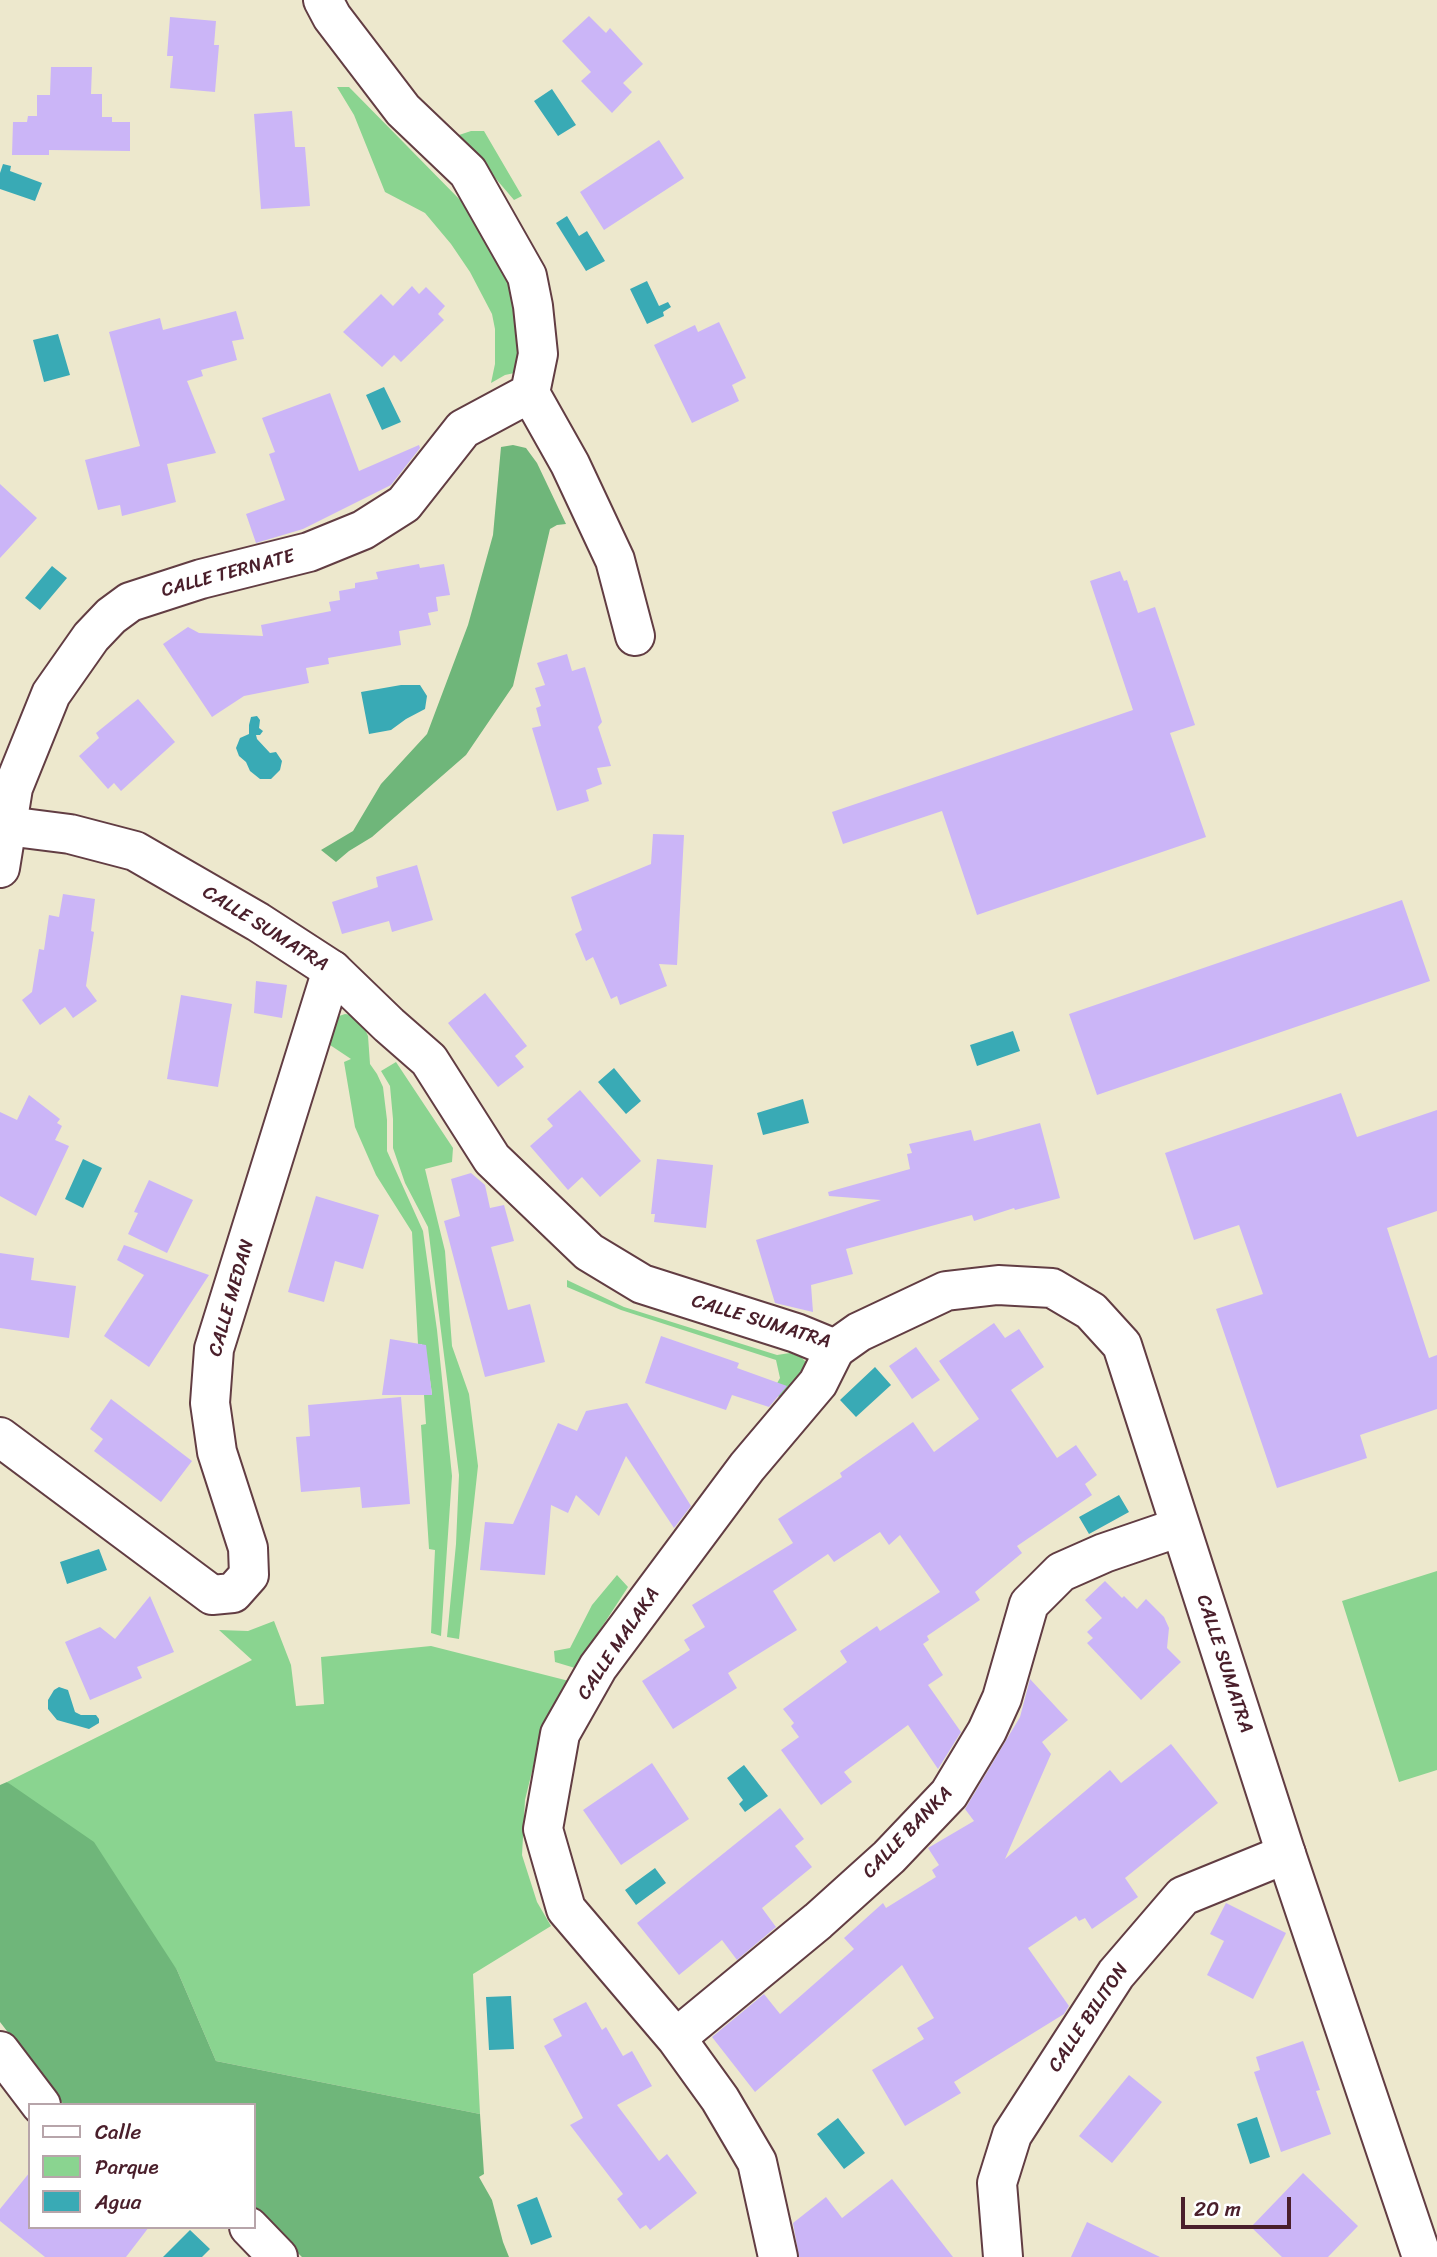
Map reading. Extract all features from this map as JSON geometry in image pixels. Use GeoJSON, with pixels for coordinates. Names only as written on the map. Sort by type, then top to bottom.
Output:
{"type":"FeatureCollection","features":[{"type":"Feature","properties":{"kind":"street"},"geometry":{"type":"LineString","coordinates":[[323,0],[332,18],[403,110],[468,172],[527,276],[538,354],[530,393],[570,464],[615,560],[635,636]]}},
{"type":"Feature","properties":{"kind":"street","name":"CALLE TERNATE"},"geometry":{"type":"LineString","coordinates":[[0,868],[3,825],[13,788],[51,694],[91,637],[111,616],[130,602],[201,579],[309,552],[363,530],[404,504],[463,429],[530,393]]}},
{"type":"Feature","properties":{"kind":"street","name":"CALLE SUMATRA"},"geometry":{"type":"LineString","coordinates":[[3,825],[70,834],[135,852],[258,922],[332,970],[429,1060],[492,1158],[589,1252],[642,1284],[796,1333],[835,1349],[859,1332],[946,1291],[998,1285],[1052,1288],[1091,1311],[1122,1345],[1286,1854],[1422,2257]]}},
{"type":"Feature","properties":{"kind":"street","name":"CALLE MEDAN"},"geometry":{"type":"LineString","coordinates":[[0,1437],[212,1595],[233,1593],[248,1575],[248,1548],[217,1452],[210,1404],[214,1349],[332,970]]}},
{"type":"Feature","properties":{"kind":"street","name":"CALLE MALAKA"},"geometry":{"type":"LineString","coordinates":[[778,2257],[757,2162],[720,2099],[676,2038],[566,1909],[543,1829],[560,1734],[598,1667],[747,1467],[818,1383],[835,1349]]}},
{"type":"Feature","properties":{"kind":"street","name":"CALLE BANKA"},"geometry":{"type":"LineString","coordinates":[[676,2038],[818,1921],[889,1857],[949,1794],[1002,1698],[1029,1604],[1060,1572],[1104,1553],[1180,1527]]}},
{"type":"Feature","properties":{"kind":"street","name":"CALLE BILITON"},"geometry":{"type":"LineString","coordinates":[[1003,2257],[997,2183],[1012,2135],[1116,1974],[1183,1896],[1286,1854]]}},
{"type":"Feature","properties":{"kind":"street"},"geometry":{"type":"LineString","coordinates":[[0,2051],[39,2103]]}},
{"type":"Feature","properties":{"kind":"street"},"geometry":{"type":"LineString","coordinates":[[251,2229],[278,2257]]}},
{"type":"Feature","properties":{"kind":"green space"},"geometry":{"type":"Polygon","coordinates":[[[337,87],[349,87],[469,209],[502,248],[522,307],[519,372],[505,375],[491,383],[495,364],[492,314],[470,272],[425,213],[385,192],[354,115],[337,87]]]}},
{"type":"Feature","properties":{"kind":"green space"},"geometry":{"type":"Polygon","coordinates":[[[471,131],[484,131],[522,196],[514,200],[485,166],[453,137],[471,131]]]}},
{"type":"Feature","properties":{"kind":"green space"},"geometry":{"type":"Polygon","coordinates":[[[513,445],[526,448],[537,463],[566,524],[550,529],[513,686],[466,755],[372,837],[336,862],[321,850],[353,831],[381,784],[427,734],[468,625],[493,535],[501,447],[513,445]]]}},
{"type":"Feature","properties":{"kind":"green space"},"geometry":{"type":"Polygon","coordinates":[[[345,1014],[361,1021],[368,1036],[370,1064],[383,1087],[387,1151],[423,1231],[437,1330],[452,1476],[441,1636],[431,1633],[435,1550],[429,1549],[421,1425],[426,1424],[424,1395],[432,1394],[429,1373],[418,1372],[422,1344],[418,1344],[412,1232],[376,1175],[355,1127],[344,1062],[351,1059],[327,1043],[336,1017],[345,1014]]]}},
{"type":"Feature","properties":{"kind":"green space"},"geometry":{"type":"Polygon","coordinates":[[[396,1062],[453,1148],[452,1162],[425,1169],[445,1251],[452,1346],[469,1394],[478,1466],[459,1639],[447,1637],[456,1544],[459,1475],[428,1227],[405,1183],[393,1148],[390,1086],[381,1071],[396,1062]]]}},
{"type":"Feature","properties":{"kind":"green space"},"geometry":{"type":"Polygon","coordinates":[[[567,1280],[624,1307],[777,1355],[790,1353],[801,1357],[807,1363],[806,1371],[783,1398],[771,1394],[780,1378],[776,1360],[621,1310],[567,1287],[567,1280]]]}},
{"type":"Feature","properties":{"kind":"green space"},"geometry":{"type":"Polygon","coordinates":[[[1437,1571],[1437,1770],[1399,1782],[1342,1601],[1437,1571]]]}},
{"type":"Feature","properties":{"kind":"green space"},"geometry":{"type":"Polygon","coordinates":[[[617,1575],[628,1587],[575,1668],[555,1662],[554,1651],[570,1648],[592,1605],[617,1575]]]}},
{"type":"Feature","properties":{"kind":"green space"},"geometry":{"type":"Polygon","coordinates":[[[274,1621],[291,1665],[296,1706],[324,1704],[321,1657],[431,1646],[569,1681],[543,1726],[525,1800],[522,1855],[537,1902],[551,1926],[473,1974],[480,2114],[216,2061],[177,1970],[7,1782],[252,1660],[219,1630],[248,1631],[274,1621]]]}},
{"type":"Feature","properties":{"kind":"green space"},"geometry":{"type":"Polygon","coordinates":[[[7,1782],[94,1842],[177,1970],[216,2061],[480,2114],[484,2174],[479,2177],[492,2200],[509,2257],[302,2257],[256,2213],[256,2103],[62,2103],[0,2022],[0,1785],[7,1782]]]}},
{"type":"Feature","properties":{"kind":"water"},"geometry":{"type":"Polygon","coordinates":[[[552,89],[576,125],[558,136],[534,101],[552,89]]]}},
{"type":"Feature","properties":{"kind":"water"},"geometry":{"type":"Polygon","coordinates":[[[3,164],[11,166],[10,171],[42,183],[35,201],[0,189],[3,164]]]}},
{"type":"Feature","properties":{"kind":"water"},"geometry":{"type":"Polygon","coordinates":[[[567,216],[579,236],[587,231],[605,261],[586,271],[556,223],[567,216]]]}},
{"type":"Feature","properties":{"kind":"water"},"geometry":{"type":"Polygon","coordinates":[[[647,281],[659,306],[668,302],[671,307],[663,312],[664,316],[647,324],[630,289],[647,281]]]}},
{"type":"Feature","properties":{"kind":"water"},"geometry":{"type":"Polygon","coordinates":[[[58,334],[70,375],[44,382],[33,340],[58,334]]]}},
{"type":"Feature","properties":{"kind":"water"},"geometry":{"type":"Polygon","coordinates":[[[384,387],[401,422],[382,430],[366,395],[384,387]]]}},
{"type":"Feature","properties":{"kind":"water"},"geometry":{"type":"Polygon","coordinates":[[[52,566],[67,578],[40,610],[25,598],[52,566]]]}},
{"type":"Feature","properties":{"kind":"water"},"geometry":{"type":"Polygon","coordinates":[[[401,685],[420,685],[427,696],[425,709],[391,730],[369,734],[361,692],[401,685]]]}},
{"type":"Feature","properties":{"kind":"water"},"geometry":{"type":"Polygon","coordinates":[[[257,716],[260,720],[259,728],[263,731],[256,735],[257,739],[270,753],[276,752],[282,761],[280,770],[271,779],[260,779],[250,771],[236,748],[240,738],[249,734],[251,717],[257,716]]]}},
{"type":"Feature","properties":{"kind":"water"},"geometry":{"type":"Polygon","coordinates":[[[1013,1031],[1020,1051],[977,1066],[970,1045],[1013,1031]]]}},
{"type":"Feature","properties":{"kind":"water"},"geometry":{"type":"Polygon","coordinates":[[[614,1068],[641,1101],[626,1114],[598,1082],[614,1068]]]}},
{"type":"Feature","properties":{"kind":"water"},"geometry":{"type":"Polygon","coordinates":[[[803,1099],[809,1123],[763,1135],[757,1113],[803,1099]]]}},
{"type":"Feature","properties":{"kind":"water"},"geometry":{"type":"Polygon","coordinates":[[[83,1159],[102,1168],[83,1208],[65,1199],[83,1159]]]}},
{"type":"Feature","properties":{"kind":"water"},"geometry":{"type":"Polygon","coordinates":[[[875,1367],[891,1385],[856,1417],[840,1400],[875,1367]]]}},
{"type":"Feature","properties":{"kind":"water"},"geometry":{"type":"Polygon","coordinates":[[[1119,1495],[1129,1512],[1089,1534],[1079,1517],[1119,1495]]]}},
{"type":"Feature","properties":{"kind":"water"},"geometry":{"type":"Polygon","coordinates":[[[99,1549],[107,1570],[67,1584],[60,1562],[99,1549]]]}},
{"type":"Feature","properties":{"kind":"water"},"geometry":{"type":"Polygon","coordinates":[[[59,1687],[68,1690],[75,1712],[81,1715],[96,1715],[99,1723],[89,1729],[57,1720],[48,1709],[48,1700],[59,1687]]]}},
{"type":"Feature","properties":{"kind":"water"},"geometry":{"type":"Polygon","coordinates":[[[744,1765],[768,1796],[745,1812],[739,1804],[743,1800],[727,1778],[744,1765]]]}},
{"type":"Feature","properties":{"kind":"water"},"geometry":{"type":"Polygon","coordinates":[[[655,1868],[666,1883],[636,1905],[625,1890],[655,1868]]]}},
{"type":"Feature","properties":{"kind":"water"},"geometry":{"type":"Polygon","coordinates":[[[511,1996],[514,2049],[489,2050],[486,1997],[511,1996]]]}},
{"type":"Feature","properties":{"kind":"water"},"geometry":{"type":"Polygon","coordinates":[[[1257,2117],[1270,2157],[1250,2164],[1237,2124],[1257,2117]]]}},
{"type":"Feature","properties":{"kind":"water"},"geometry":{"type":"Polygon","coordinates":[[[838,2118],[865,2153],[844,2169],[817,2134],[838,2118]]]}},
{"type":"Feature","properties":{"kind":"water"},"geometry":{"type":"Polygon","coordinates":[[[537,2197],[552,2237],[531,2245],[517,2205],[537,2197]]]}},
{"type":"Feature","properties":{"kind":"water"},"geometry":{"type":"Polygon","coordinates":[[[190,2230],[210,2249],[202,2257],[163,2257],[190,2230]]]}},
{"type":"Feature","properties":{"kind":"building"},"geometry":{"type":"Polygon","coordinates":[[[589,16],[606,33],[610,28],[643,64],[623,83],[632,92],[612,113],[581,81],[591,72],[562,41],[589,16]]]}},
{"type":"Feature","properties":{"kind":"building"},"geometry":{"type":"Polygon","coordinates":[[[170,17],[216,21],[214,45],[219,45],[215,92],[170,88],[173,56],[167,56],[170,17]]]}},
{"type":"Feature","properties":{"kind":"building"},"geometry":{"type":"Polygon","coordinates":[[[51,67],[92,67],[91,94],[102,94],[102,117],[112,117],[112,122],[130,122],[130,151],[49,150],[49,155],[12,155],[13,122],[27,122],[28,116],[37,116],[37,95],[50,95],[51,67]]]}},
{"type":"Feature","properties":{"kind":"building"},"geometry":{"type":"Polygon","coordinates":[[[292,111],[295,147],[305,147],[310,206],[261,209],[254,114],[292,111]]]}},
{"type":"Feature","properties":{"kind":"building"},"geometry":{"type":"Polygon","coordinates":[[[659,140],[684,178],[604,230],[580,192],[659,140]]]}},
{"type":"Feature","properties":{"kind":"building"},"geometry":{"type":"Polygon","coordinates":[[[412,286],[419,294],[426,287],[445,306],[438,314],[444,320],[401,362],[394,355],[382,367],[343,332],[381,294],[393,306],[412,286]]]}},
{"type":"Feature","properties":{"kind":"building"},"geometry":{"type":"Polygon","coordinates":[[[236,311],[244,339],[232,341],[237,360],[201,370],[203,376],[187,381],[216,453],[167,464],[176,502],[122,516],[120,505],[98,510],[85,460],[140,446],[109,332],[160,318],[163,330],[236,311]]]}},
{"type":"Feature","properties":{"kind":"building"},"geometry":{"type":"Polygon","coordinates":[[[719,322],[746,378],[732,385],[739,401],[692,423],[654,345],[695,325],[698,332],[719,322]]]}},
{"type":"Feature","properties":{"kind":"building"},"geometry":{"type":"Polygon","coordinates":[[[330,393],[359,471],[419,445],[420,448],[391,485],[303,529],[256,543],[246,514],[285,500],[269,454],[275,452],[262,418],[330,393]]]}},
{"type":"Feature","properties":{"kind":"building"},"geometry":{"type":"Polygon","coordinates":[[[0,484],[37,518],[0,558],[0,484]]]}},
{"type":"Feature","properties":{"kind":"building"},"geometry":{"type":"Polygon","coordinates":[[[419,564],[420,568],[444,564],[450,595],[436,597],[438,611],[428,613],[431,625],[399,631],[401,645],[328,658],[329,664],[306,668],[309,683],[244,696],[212,717],[163,644],[188,627],[199,633],[263,636],[261,625],[331,611],[329,602],[340,600],[339,591],[355,588],[355,583],[378,579],[376,572],[419,564]]]}},
{"type":"Feature","properties":{"kind":"building"},"geometry":{"type":"Polygon","coordinates":[[[1120,571],[1124,581],[1127,580],[1138,613],[1155,607],[1195,725],[1170,733],[1206,837],[977,915],[942,811],[843,844],[832,812],[1133,710],[1090,581],[1120,571]]]}},
{"type":"Feature","properties":{"kind":"building"},"geometry":{"type":"Polygon","coordinates":[[[567,654],[572,671],[585,667],[602,722],[598,727],[611,766],[597,768],[602,784],[586,790],[589,801],[557,811],[532,728],[541,726],[536,708],[541,706],[535,688],[545,685],[537,663],[567,654]]]}},
{"type":"Feature","properties":{"kind":"building"},"geometry":{"type":"Polygon","coordinates":[[[138,699],[175,742],[121,791],[114,783],[108,789],[79,756],[99,738],[96,733],[138,699]]]}},
{"type":"Feature","properties":{"kind":"building"},"geometry":{"type":"Polygon","coordinates":[[[653,834],[684,835],[677,965],[659,964],[667,986],[620,1005],[617,996],[611,999],[593,957],[586,961],[575,934],[582,930],[571,897],[651,864],[653,834]]]}},
{"type":"Feature","properties":{"kind":"building"},"geometry":{"type":"Polygon","coordinates":[[[417,865],[433,920],[392,932],[389,921],[342,934],[332,902],[378,887],[376,877],[417,865]]]}},
{"type":"Feature","properties":{"kind":"building"},"geometry":{"type":"Polygon","coordinates":[[[63,894],[95,899],[91,931],[94,932],[86,986],[97,1001],[73,1018],[65,1007],[40,1025],[22,1000],[32,992],[39,949],[44,950],[49,915],[59,917],[63,894]]]}},
{"type":"Feature","properties":{"kind":"building"},"geometry":{"type":"Polygon","coordinates":[[[1402,900],[1430,981],[1097,1095],[1069,1014],[1402,900]]]}},
{"type":"Feature","properties":{"kind":"building"},"geometry":{"type":"Polygon","coordinates":[[[256,981],[287,985],[282,1018],[254,1013],[256,981]]]}},
{"type":"Feature","properties":{"kind":"building"},"geometry":{"type":"Polygon","coordinates":[[[485,993],[527,1046],[515,1056],[524,1067],[498,1087],[448,1023],[485,993]]]}},
{"type":"Feature","properties":{"kind":"building"},"geometry":{"type":"Polygon","coordinates":[[[181,995],[232,1004],[218,1087],[167,1079],[181,995]]]}},
{"type":"Feature","properties":{"kind":"building"},"geometry":{"type":"Polygon","coordinates":[[[580,1090],[641,1161],[600,1197],[582,1177],[568,1190],[530,1146],[553,1126],[547,1119],[580,1090]]]}},
{"type":"Feature","properties":{"kind":"building"},"geometry":{"type":"Polygon","coordinates":[[[1341,1093],[1357,1137],[1437,1110],[1437,1211],[1387,1228],[1429,1358],[1437,1355],[1437,1409],[1360,1435],[1367,1458],[1277,1488],[1216,1309],[1263,1294],[1239,1225],[1194,1240],[1165,1153],[1341,1093]]]}},
{"type":"Feature","properties":{"kind":"building"},"geometry":{"type":"Polygon","coordinates":[[[29,1095],[60,1119],[57,1123],[62,1126],[55,1140],[69,1146],[36,1216],[0,1196],[0,1112],[17,1120],[29,1095]]]}},
{"type":"Feature","properties":{"kind":"building"},"geometry":{"type":"Polygon","coordinates":[[[1040,1123],[1060,1198],[1015,1210],[1014,1208],[974,1221],[972,1215],[846,1249],[853,1274],[811,1285],[813,1312],[775,1303],[756,1240],[881,1200],[829,1196],[828,1192],[910,1169],[907,1154],[912,1153],[909,1144],[971,1130],[974,1141],[1040,1123]]]}},
{"type":"Feature","properties":{"kind":"building"},"geometry":{"type":"Polygon","coordinates":[[[657,1159],[713,1165],[706,1228],[654,1222],[655,1214],[651,1214],[657,1159]]]}},
{"type":"Feature","properties":{"kind":"building"},"geometry":{"type":"Polygon","coordinates":[[[471,1173],[485,1185],[490,1208],[504,1205],[514,1241],[491,1247],[508,1310],[530,1304],[545,1362],[485,1377],[444,1221],[460,1216],[451,1179],[471,1173]]]}},
{"type":"Feature","properties":{"kind":"building"},"geometry":{"type":"Polygon","coordinates":[[[149,1180],[193,1200],[167,1253],[128,1234],[138,1213],[134,1212],[149,1180]]]}},
{"type":"Feature","properties":{"kind":"building"},"geometry":{"type":"Polygon","coordinates":[[[316,1196],[379,1215],[363,1269],[335,1261],[324,1302],[288,1292],[316,1196]]]}},
{"type":"Feature","properties":{"kind":"building"},"geometry":{"type":"Polygon","coordinates":[[[124,1245],[209,1275],[149,1367],[104,1336],[144,1275],[117,1260],[124,1245]]]}},
{"type":"Feature","properties":{"kind":"building"},"geometry":{"type":"Polygon","coordinates":[[[0,1253],[34,1258],[31,1280],[76,1286],[69,1338],[0,1328],[0,1253]]]}},
{"type":"Feature","properties":{"kind":"building"},"geometry":{"type":"Polygon","coordinates":[[[994,1323],[1005,1338],[1019,1329],[1044,1367],[1011,1390],[1057,1458],[1076,1445],[1097,1475],[1085,1484],[1092,1495],[1017,1546],[1022,1553],[975,1592],[980,1600],[927,1636],[929,1640],[923,1644],[943,1675],[928,1685],[961,1732],[938,1769],[908,1725],[844,1772],[852,1782],[821,1805],[781,1750],[799,1737],[791,1726],[794,1723],[783,1709],[847,1662],[840,1651],[877,1626],[880,1631],[940,1592],[900,1535],[889,1545],[880,1532],[834,1562],[828,1554],[773,1591],[797,1630],[728,1673],[737,1688],[673,1729],[642,1681],[690,1650],[684,1640],[705,1627],[692,1605],[793,1543],[778,1519],[842,1477],[840,1473],[913,1422],[934,1452],[979,1419],[939,1361],[994,1323]]]}},
{"type":"Feature","properties":{"kind":"building"},"geometry":{"type":"Polygon","coordinates":[[[661,1336],[739,1363],[737,1368],[787,1386],[769,1407],[732,1395],[726,1410],[645,1383],[661,1336]]]}},
{"type":"Feature","properties":{"kind":"building"},"geometry":{"type":"Polygon","coordinates":[[[390,1339],[426,1345],[432,1395],[382,1395],[390,1339]]]}},
{"type":"Feature","properties":{"kind":"building"},"geometry":{"type":"Polygon","coordinates":[[[916,1347],[940,1380],[912,1399],[889,1366],[916,1347]]]}},
{"type":"Feature","properties":{"kind":"building"},"geometry":{"type":"Polygon","coordinates":[[[401,1397],[410,1504],[362,1508],[360,1487],[301,1492],[296,1437],[310,1436],[308,1405],[401,1397]]]}},
{"type":"Feature","properties":{"kind":"building"},"geometry":{"type":"Polygon","coordinates":[[[111,1399],[192,1461],[161,1502],[94,1451],[103,1439],[90,1429],[111,1399]]]}},
{"type":"Feature","properties":{"kind":"building"},"geometry":{"type":"Polygon","coordinates":[[[627,1403],[691,1506],[674,1528],[626,1456],[599,1516],[576,1495],[568,1513],[551,1505],[545,1575],[480,1570],[485,1522],[513,1524],[558,1423],[577,1431],[586,1411],[627,1403]]]}},
{"type":"Feature","properties":{"kind":"building"},"geometry":{"type":"Polygon","coordinates":[[[1105,1581],[1137,1609],[1146,1599],[1164,1617],[1169,1628],[1167,1648],[1181,1662],[1141,1700],[1087,1643],[1093,1638],[1087,1632],[1102,1618],[1085,1600],[1105,1581]]]}},
{"type":"Feature","properties":{"kind":"building"},"geometry":{"type":"Polygon","coordinates":[[[150,1596],[174,1652],[137,1667],[142,1678],[90,1700],[65,1642],[100,1627],[115,1639],[150,1596]]]}},
{"type":"Feature","properties":{"kind":"building"},"geometry":{"type":"Polygon","coordinates":[[[1030,1679],[1068,1720],[1042,1742],[1051,1754],[1005,1859],[1110,1770],[1121,1783],[1171,1744],[1218,1803],[1125,1878],[1138,1897],[1092,1929],[1085,1918],[1079,1921],[1076,1916],[1028,1948],[1069,2006],[1064,2014],[954,2082],[961,2093],[905,2126],[872,2070],[924,2039],[917,2028],[934,2018],[902,1965],[755,2092],[712,2037],[764,1994],[780,2014],[854,1949],[844,1938],[883,1903],[886,1908],[936,1877],[932,1870],[939,1865],[928,1848],[974,1821],[965,1809],[1020,1717],[1030,1679]]]}},
{"type":"Feature","properties":{"kind":"building"},"geometry":{"type":"Polygon","coordinates":[[[652,1763],[689,1819],[621,1865],[583,1810],[652,1763]]]}},
{"type":"Feature","properties":{"kind":"building"},"geometry":{"type":"Polygon","coordinates":[[[780,1808],[804,1839],[795,1846],[812,1867],[762,1908],[776,1927],[737,1960],[722,1940],[679,1975],[637,1923],[780,1808]]]}},
{"type":"Feature","properties":{"kind":"building"},"geometry":{"type":"Polygon","coordinates":[[[1226,1903],[1286,1933],[1253,1999],[1207,1975],[1224,1941],[1210,1934],[1226,1903]]]}},
{"type":"Feature","properties":{"kind":"building"},"geometry":{"type":"Polygon","coordinates":[[[586,2002],[602,2030],[606,2027],[623,2056],[632,2051],[652,2086],[617,2105],[659,2161],[667,2154],[697,2193],[650,2230],[646,2225],[640,2229],[617,2199],[623,2194],[570,2125],[583,2118],[544,2046],[562,2036],[553,2019],[586,2002]]]}},
{"type":"Feature","properties":{"kind":"building"},"geometry":{"type":"Polygon","coordinates":[[[1303,2041],[1320,2090],[1316,2091],[1331,2134],[1281,2152],[1254,2072],[1260,2070],[1256,2057],[1303,2041]]]}},
{"type":"Feature","properties":{"kind":"building"},"geometry":{"type":"Polygon","coordinates":[[[1129,2075],[1162,2102],[1112,2163],[1079,2136],[1129,2075]]]}},
{"type":"Feature","properties":{"kind":"building"},"geometry":{"type":"Polygon","coordinates":[[[1303,2173],[1358,2226],[1328,2257],[1282,2257],[1251,2227],[1303,2173]]]}},
{"type":"Feature","properties":{"kind":"building"},"geometry":{"type":"Polygon","coordinates":[[[28,2174],[28,2229],[147,2229],[126,2257],[45,2257],[0,2221],[0,2209],[28,2174]]]}},
{"type":"Feature","properties":{"kind":"building"},"geometry":{"type":"Polygon","coordinates":[[[892,2179],[953,2257],[799,2257],[793,2223],[826,2197],[842,2218],[892,2179]]]}},
{"type":"Feature","properties":{"kind":"building"},"geometry":{"type":"Polygon","coordinates":[[[1087,2222],[1160,2257],[1071,2257],[1087,2222]]]}}]}
